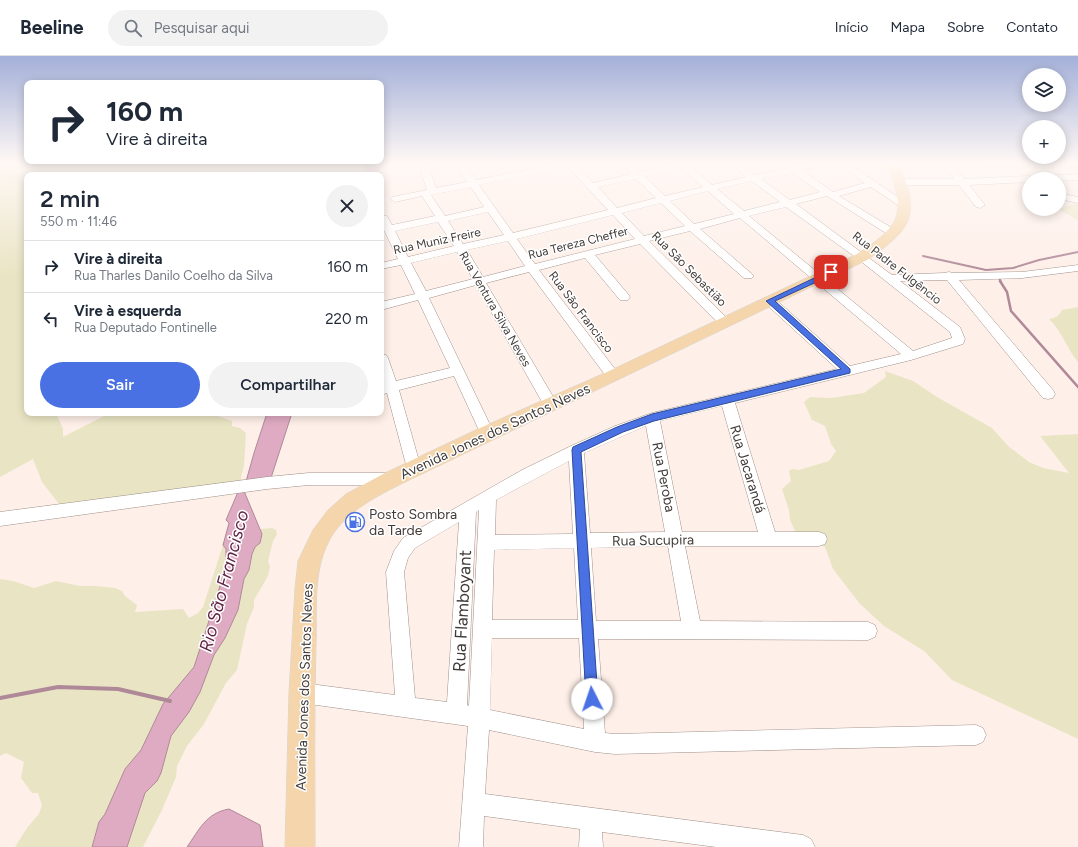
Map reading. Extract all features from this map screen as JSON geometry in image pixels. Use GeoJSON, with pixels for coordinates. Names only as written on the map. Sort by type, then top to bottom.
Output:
{"type":"FeatureCollection","features":[{"type":"Feature","properties":{"kind":"main road"},"geometry":{"type":"LineString","coordinates":[[905,201],[906,206]]}},
{"type":"Feature","properties":{"kind":"main road","name":"Avenida Jones dos Santos Neves"},"geometry":{"type":"LineString","coordinates":[[300,847],[302,693],[306,590],[309,560],[320,536],[335,516],[353,500],[413,468],[613,376],[862,257],[886,240],[893,233],[903,219],[906,206]]}},
{"type":"Feature","properties":{"kind":"street","name":"Rua Ventura Silva Neves"},"geometry":{"type":"LineString","coordinates":[[433,201],[441,219],[461,249],[551,405]]}},
{"type":"Feature","properties":{"kind":"street","name":"Rua São Francisco"},"geometry":{"type":"LineString","coordinates":[[487,201],[532,268],[613,376]]}},
{"type":"Feature","properties":{"kind":"street","name":"Rua São Sebastião"},"geometry":{"type":"LineString","coordinates":[[605,201],[724,322]]}},
{"type":"Feature","properties":{"kind":"street","name":"Rua Muniz Freire"},"geometry":{"type":"LineString","coordinates":[[384,265],[461,249],[660,201]]}},
{"type":"Feature","properties":{"kind":"street"},"geometry":{"type":"LineString","coordinates":[[665,201],[693,228],[748,276]]}},
{"type":"Feature","properties":{"kind":"street"},"geometry":{"type":"LineString","coordinates":[[724,201],[819,278],[911,356]]}},
{"type":"Feature","properties":{"kind":"street","name":"Rua Tereza Cheffer"},"geometry":{"type":"LineString","coordinates":[[384,305],[693,228],[794,201]]}},
{"type":"Feature","properties":{"kind":"street"},"geometry":{"type":"LineString","coordinates":[[840,201],[893,233]]}},
{"type":"Feature","properties":{"kind":"street"},"geometry":{"type":"LineString","coordinates":[[899,201],[906,206]]}},
{"type":"Feature","properties":{"kind":"street"},"geometry":{"type":"LineString","coordinates":[[977,201],[980,205]]}},
{"type":"Feature","properties":{"kind":"street","name":"Rua Padre Fulgêncio"},"geometry":{"type":"LineString","coordinates":[[788,202],[956,330],[959,336],[958,341],[911,356]]}},
{"type":"Feature","properties":{"kind":"street"},"geometry":{"type":"LineString","coordinates":[[390,229],[492,208]]}},
{"type":"Feature","properties":{"kind":"street"},"geometry":{"type":"LineString","coordinates":[[384,220],[422,295],[487,433]]}},
{"type":"Feature","properties":{"kind":"street"},"geometry":{"type":"LineString","coordinates":[[588,254],[624,297]]}},
{"type":"Feature","properties":{"kind":"street"},"geometry":{"type":"LineString","coordinates":[[889,278],[949,275],[1022,275],[1078,268]]}},
{"type":"Feature","properties":{"kind":"street"},"geometry":{"type":"LineString","coordinates":[[949,275],[1048,394]]}},
{"type":"Feature","properties":{"kind":"street"},"geometry":{"type":"LineString","coordinates":[[770,301],[847,371]]}},
{"type":"Feature","properties":{"kind":"street"},"geometry":{"type":"LineString","coordinates":[[406,706],[395,572],[398,561],[409,543],[468,508],[576,450],[620,430],[652,418],[911,356]]}},
{"type":"Feature","properties":{"kind":"street"},"geometry":{"type":"LineString","coordinates":[[386,389],[457,370]]}},
{"type":"Feature","properties":{"kind":"street"},"geometry":{"type":"LineString","coordinates":[[384,377],[386,389],[413,468]]}},
{"type":"Feature","properties":{"kind":"street","name":"Rua Jacarandá"},"geometry":{"type":"LineString","coordinates":[[727,399],[769,539]]}},
{"type":"Feature","properties":{"kind":"street","name":"Rua Peroba"},"geometry":{"type":"LineString","coordinates":[[652,418],[692,630]]}},
{"type":"Feature","properties":{"kind":"street"},"geometry":{"type":"LineString","coordinates":[[576,450],[595,742]]}},
{"type":"Feature","properties":{"kind":"street"},"geometry":{"type":"LineString","coordinates":[[0,519],[267,482],[309,479],[392,479]]}},
{"type":"Feature","properties":{"kind":"street"},"geometry":{"type":"LineString","coordinates":[[471,847],[479,718],[488,497]]}},
{"type":"Feature","properties":{"kind":"street","name":"Rua Flamboyant"},"geometry":{"type":"LineString","coordinates":[[456,713],[468,508]]}},
{"type":"Feature","properties":{"kind":"street","name":"Rua Sucupira"},"geometry":{"type":"LineString","coordinates":[[486,543],[676,539],[819,539]]}},
{"type":"Feature","properties":{"kind":"street"},"geometry":{"type":"LineString","coordinates":[[482,629],[868,631]]}},
{"type":"Feature","properties":{"kind":"street"},"geometry":{"type":"LineString","coordinates":[[302,693],[456,713],[595,742],[634,744],[976,735]]}},
{"type":"Feature","properties":{"kind":"street"},"geometry":{"type":"LineString","coordinates":[[474,804],[591,819],[711,841],[803,847]]}},
{"type":"Feature","properties":{"kind":"street"},"geometry":{"type":"LineString","coordinates":[[591,819],[592,847]]}},
{"type":"Feature","properties":{"kind":"shaded area"},"geometry":{"type":"Polygon","coordinates":[[[0,201],[24,201],[24,416],[57,416],[63,429],[63,437],[104,416],[218,416],[232,421],[232,426],[240,428],[246,433],[244,466],[241,477],[242,485],[111,501],[59,504],[42,482],[33,459],[0,477],[0,201]]]}},
{"type":"Feature","properties":{"kind":"shaded area"},"geometry":{"type":"Polygon","coordinates":[[[1078,203],[1078,220],[1066,213],[1066,207],[1078,203]]]}},
{"type":"Feature","properties":{"kind":"shaded area"},"geometry":{"type":"Polygon","coordinates":[[[1078,307],[1078,362],[1054,324],[1049,319],[1060,314],[1062,310],[1078,307]]]}},
{"type":"Feature","properties":{"kind":"shaded area"},"geometry":{"type":"Polygon","coordinates":[[[885,371],[913,381],[937,397],[992,428],[1008,446],[1029,462],[1043,468],[1069,473],[1040,436],[1078,434],[1078,739],[952,680],[924,651],[884,626],[860,604],[833,569],[825,547],[796,533],[790,520],[789,510],[782,489],[791,481],[789,471],[792,469],[799,470],[829,461],[836,451],[831,444],[825,426],[812,420],[804,402],[810,397],[831,398],[864,393],[886,377],[885,371]]]}},
{"type":"Feature","properties":{"kind":"shaded area"},"geometry":{"type":"Polygon","coordinates":[[[272,528],[276,530],[277,534],[273,541],[268,561],[270,567],[268,576],[254,600],[254,607],[247,624],[237,670],[226,683],[204,724],[187,746],[177,766],[176,777],[162,810],[143,847],[127,847],[145,793],[150,789],[161,773],[171,736],[214,655],[225,638],[238,610],[241,589],[249,570],[252,554],[255,547],[260,543],[262,534],[260,529],[272,528]]]}},
{"type":"Feature","properties":{"kind":"shaded area"},"geometry":{"type":"Polygon","coordinates":[[[223,545],[226,549],[226,565],[194,667],[163,704],[141,750],[125,769],[105,814],[99,822],[92,847],[15,847],[27,828],[39,814],[42,805],[38,793],[32,793],[21,778],[24,762],[6,753],[0,756],[0,579],[13,581],[34,588],[56,581],[80,586],[115,588],[122,591],[125,596],[137,605],[135,612],[183,609],[189,618],[198,613],[203,607],[223,545]]]}},
{"type":"Feature","properties":{"kind":"water"},"geometry":{"type":"Polygon","coordinates":[[[266,416],[291,416],[270,481],[245,485],[266,416]]]}},
{"type":"Feature","properties":{"kind":"water","name":"Rio São Francisco"},"geometry":{"type":"Polygon","coordinates":[[[244,491],[262,534],[260,543],[255,547],[252,554],[249,570],[244,579],[238,610],[225,638],[214,655],[200,692],[189,712],[171,736],[161,773],[157,781],[145,793],[127,847],[92,847],[99,822],[105,814],[125,769],[141,750],[163,704],[194,667],[226,565],[226,549],[223,545],[229,523],[226,520],[238,492],[244,491]]]}},
{"type":"Feature","properties":{"kind":"water"},"geometry":{"type":"Polygon","coordinates":[[[229,809],[260,825],[263,847],[187,847],[199,829],[209,818],[214,814],[229,809]]]}},
{"type":"Feature","properties":{"kind":"waterway"},"geometry":{"type":"LineString","coordinates":[[923,256],[986,270],[1013,268],[1039,260],[1078,252]]}},
{"type":"Feature","properties":{"kind":"waterway"},"geometry":{"type":"LineString","coordinates":[[999,278],[1001,282]]}},
{"type":"Feature","properties":{"kind":"waterway"},"geometry":{"type":"LineString","coordinates":[[1000,281],[1007,292],[1011,311],[1078,387]]}},
{"type":"Feature","properties":{"kind":"waterway"},"geometry":{"type":"LineString","coordinates":[[0,698],[58,687],[118,689],[170,701]]}},
{"type":"Feature","properties":{"kind":"place","name":"Posto Sombra da Tarde"},"geometry":{"type":"Point","coordinates":[355,522]}},
{"type":"Feature","properties":{"kind":"route"},"geometry":{"type":"LineString","coordinates":[[592,699],[576,450],[602,437],[652,418],[847,371],[770,301],[831,272]]}}]}
